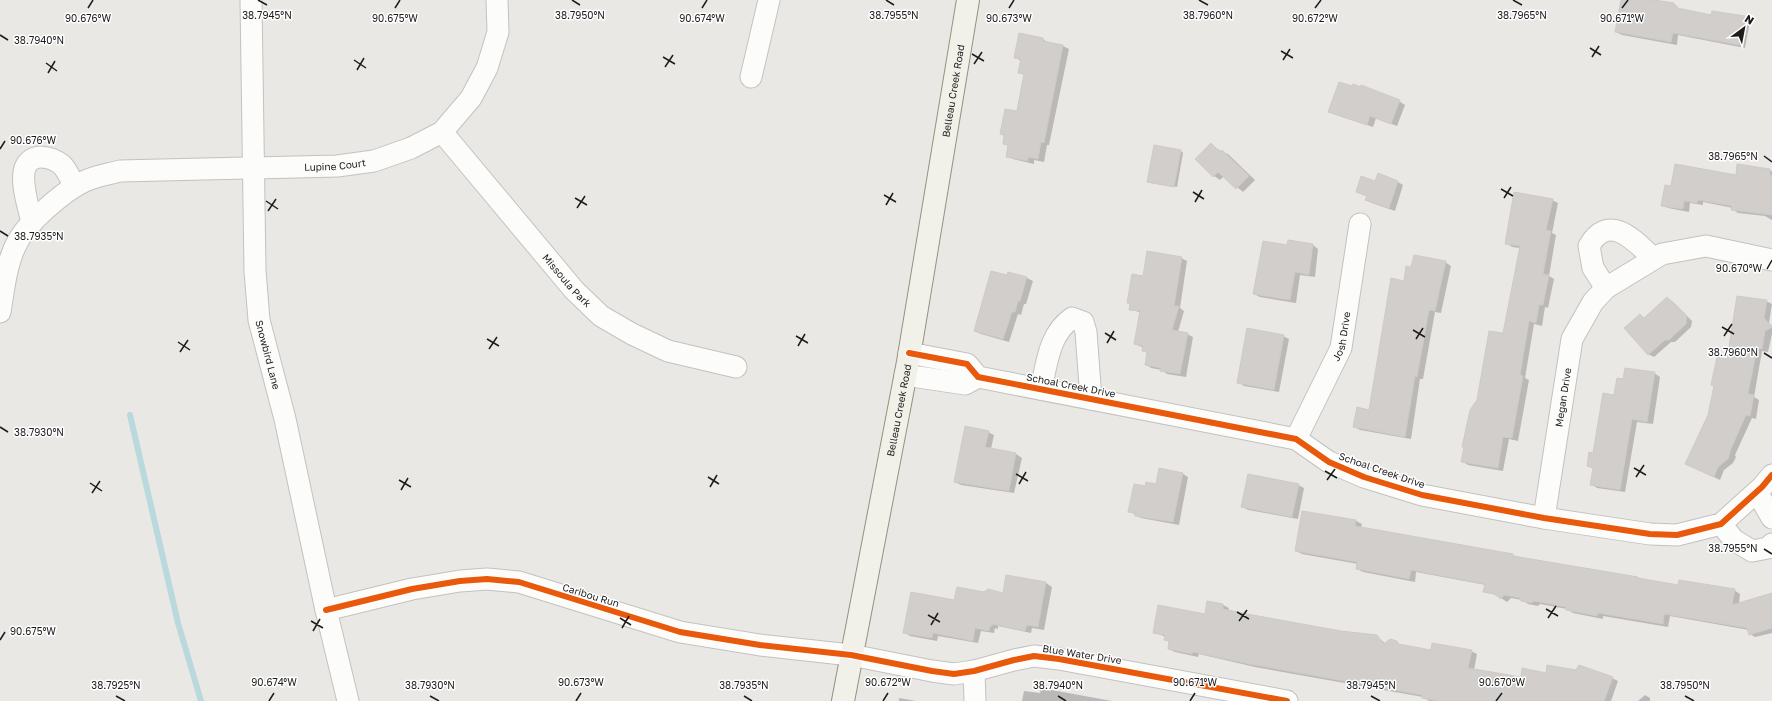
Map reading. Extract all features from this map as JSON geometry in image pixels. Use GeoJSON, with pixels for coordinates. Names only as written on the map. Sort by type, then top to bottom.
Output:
{"type":"FeatureCollection","features":[{"type":"Feature","properties":{"kind":"main road","name":"Belleau Creek Road"},"geometry":{"type":"LineString","coordinates":[[843,701],[909,353],[968,0]]}},
{"type":"Feature","properties":{"kind":"street","name":"Snowbird Lane"},"geometry":{"type":"LineString","coordinates":[[251,0],[255,271],[259,320],[284,419],[326,610],[348,701]]}},
{"type":"Feature","properties":{"kind":"street","name":"Lupine Court"},"geometry":{"type":"LineString","coordinates":[[0,312],[7,273],[18,241],[38,216],[75,186],[86,180],[120,171],[337,166],[374,161],[411,148],[442,132],[471,98],[487,68],[498,32],[497,0]]}},
{"type":"Feature","properties":{"kind":"street"},"geometry":{"type":"LineString","coordinates":[[751,77],[769,0]]}},
{"type":"Feature","properties":{"kind":"street","name":"Missoula Park"},"geometry":{"type":"LineString","coordinates":[[442,132],[574,290],[601,316],[632,334],[668,351],[736,367]]}},
{"type":"Feature","properties":{"kind":"street"},"geometry":{"type":"LineString","coordinates":[[32,223],[24,188],[25,168],[34,158],[43,156],[62,165],[75,186]]}},
{"type":"Feature","properties":{"kind":"street","name":"Josh Drive"},"geometry":{"type":"LineString","coordinates":[[1296,439],[1341,348],[1360,224]]}},
{"type":"Feature","properties":{"kind":"street"},"geometry":{"type":"LineString","coordinates":[[1606,288],[1593,268],[1589,246],[1594,237],[1608,230],[1621,231],[1634,240],[1653,258]]}},
{"type":"Feature","properties":{"kind":"street","name":"Megan Drive"},"geometry":{"type":"LineString","coordinates":[[1544,518],[1572,339],[1593,302],[1606,288],[1653,258],[1662,254],[1706,246],[1772,260]]}},
{"type":"Feature","properties":{"kind":"street","name":"Schoal Creek Drive"},"geometry":{"type":"LineString","coordinates":[[1041,389],[1056,332],[1064,323],[1072,318],[1083,322],[1086,332],[1091,399]]}},
{"type":"Feature","properties":{"kind":"street"},"geometry":{"type":"LineString","coordinates":[[909,353],[967,364],[978,377]]}},
{"type":"Feature","properties":{"kind":"street","name":"Schoal Creek Drive"},"geometry":{"type":"LineString","coordinates":[[905,375],[965,384],[978,377],[1296,439],[1329,462],[1364,477],[1422,495],[1544,518],[1650,534],[1676,535],[1721,524],[1757,492],[1772,475]]}},
{"type":"Feature","properties":{"kind":"street"},"geometry":{"type":"LineString","coordinates":[[1757,492],[1772,518]]}},
{"type":"Feature","properties":{"kind":"street"},"geometry":{"type":"LineString","coordinates":[[1721,524],[1734,540],[1752,551],[1768,548],[1772,544]]}},
{"type":"Feature","properties":{"kind":"street","name":"Caribou Run"},"geometry":{"type":"LineString","coordinates":[[326,610],[412,589],[460,581],[487,579],[519,582],[680,632],[760,645],[851,655]]}},
{"type":"Feature","properties":{"kind":"street","name":"Blue Water Drive"},"geometry":{"type":"LineString","coordinates":[[851,655],[954,674],[974,671],[1034,656],[1059,659],[1197,693],[1287,701]]}},
{"type":"Feature","properties":{"kind":"street"},"geometry":{"type":"LineString","coordinates":[[974,671],[975,701]]}},
{"type":"Feature","properties":{"kind":"building"},"geometry":{"type":"Polygon","coordinates":[[[1621,0],[1654,0],[1674,3],[1674,6],[1677,6],[1677,8],[1711,15],[1712,11],[1745,16],[1739,45],[1673,33],[1671,42],[1615,32],[1621,0]]]}},
{"type":"Feature","properties":{"kind":"building"},"geometry":{"type":"Polygon","coordinates":[[[1019,33],[1043,38],[1043,41],[1063,45],[1044,143],[1041,142],[1038,159],[1028,157],[1028,161],[1006,157],[1008,145],[1003,144],[1004,135],[1000,134],[1005,109],[1017,111],[1024,74],[1018,73],[1021,59],[1014,58],[1019,33]]]}},
{"type":"Feature","properties":{"kind":"building"},"geometry":{"type":"Polygon","coordinates":[[[1339,82],[1352,86],[1353,84],[1361,87],[1361,85],[1400,100],[1391,124],[1370,116],[1367,125],[1328,112],[1339,82]]]}},
{"type":"Feature","properties":{"kind":"building"},"geometry":{"type":"Polygon","coordinates":[[[1211,143],[1220,152],[1222,150],[1249,176],[1236,189],[1218,172],[1213,177],[1195,159],[1211,143]]]}},
{"type":"Feature","properties":{"kind":"building"},"geometry":{"type":"Polygon","coordinates":[[[1154,145],[1181,150],[1174,187],[1147,182],[1154,145]]]}},
{"type":"Feature","properties":{"kind":"building"},"geometry":{"type":"Polygon","coordinates":[[[1675,164],[1736,175],[1737,164],[1770,169],[1770,175],[1772,176],[1772,215],[1731,210],[1732,206],[1698,200],[1697,203],[1684,201],[1683,209],[1661,206],[1665,185],[1671,186],[1675,164]]]}},
{"type":"Feature","properties":{"kind":"building"},"geometry":{"type":"Polygon","coordinates":[[[1378,173],[1398,181],[1389,208],[1365,200],[1367,196],[1356,192],[1361,176],[1375,181],[1378,173]]]}},
{"type":"Feature","properties":{"kind":"building"},"geometry":{"type":"Polygon","coordinates":[[[1514,192],[1553,199],[1546,230],[1551,231],[1543,274],[1549,275],[1543,305],[1539,305],[1536,323],[1529,321],[1520,375],[1523,376],[1512,438],[1503,437],[1498,468],[1461,462],[1464,447],[1462,447],[1470,410],[1477,400],[1489,331],[1503,333],[1520,246],[1505,244],[1514,192]]]}},
{"type":"Feature","properties":{"kind":"building"},"geometry":{"type":"Polygon","coordinates":[[[1288,240],[1313,244],[1309,275],[1295,272],[1290,300],[1253,294],[1263,241],[1287,245],[1288,240]]]}},
{"type":"Feature","properties":{"kind":"building"},"geometry":{"type":"Polygon","coordinates":[[[1147,251],[1182,257],[1174,306],[1179,306],[1172,330],[1188,333],[1180,374],[1160,371],[1161,368],[1145,365],[1147,352],[1142,351],[1143,346],[1134,344],[1140,311],[1129,310],[1130,304],[1127,303],[1132,274],[1143,276],[1147,251]]]}},
{"type":"Feature","properties":{"kind":"building"},"geometry":{"type":"Polygon","coordinates":[[[1414,255],[1446,261],[1435,311],[1429,310],[1417,377],[1415,376],[1405,437],[1353,427],[1357,407],[1369,410],[1391,278],[1404,281],[1406,266],[1411,267],[1414,255]]]}},
{"type":"Feature","properties":{"kind":"building"},"geometry":{"type":"Polygon","coordinates":[[[991,271],[1007,275],[1008,272],[1027,277],[1020,301],[1018,301],[1015,312],[1012,312],[1003,339],[974,331],[991,271]]]}},
{"type":"Feature","properties":{"kind":"building"},"geometry":{"type":"Polygon","coordinates":[[[1737,296],[1767,300],[1764,318],[1772,327],[1765,331],[1762,349],[1757,348],[1748,394],[1754,395],[1750,416],[1746,415],[1728,459],[1718,467],[1714,477],[1685,464],[1708,415],[1714,386],[1711,385],[1717,357],[1727,359],[1737,296]]]}},
{"type":"Feature","properties":{"kind":"building"},"geometry":{"type":"Polygon","coordinates":[[[1667,297],[1687,316],[1686,324],[1669,340],[1665,340],[1648,355],[1624,328],[1640,314],[1644,318],[1667,297]]]}},
{"type":"Feature","properties":{"kind":"building"},"geometry":{"type":"Polygon","coordinates":[[[1247,328],[1284,335],[1274,390],[1237,383],[1247,328]]]}},
{"type":"Feature","properties":{"kind":"building"},"geometry":{"type":"Polygon","coordinates":[[[1625,368],[1655,372],[1647,422],[1632,419],[1620,490],[1590,485],[1593,468],[1587,466],[1589,452],[1593,453],[1603,393],[1614,395],[1617,378],[1623,379],[1625,368]]]}},
{"type":"Feature","properties":{"kind":"building"},"geometry":{"type":"Polygon","coordinates":[[[965,426],[989,431],[985,447],[1016,453],[1009,491],[954,482],[965,426]]]}},
{"type":"Feature","properties":{"kind":"building"},"geometry":{"type":"Polygon","coordinates":[[[1159,468],[1183,473],[1173,522],[1135,516],[1135,513],[1128,512],[1134,484],[1145,486],[1146,482],[1156,484],[1159,468]]]}},
{"type":"Feature","properties":{"kind":"building"},"geometry":{"type":"Polygon","coordinates":[[[1248,474],[1299,484],[1292,517],[1241,507],[1248,474]]]}},
{"type":"Feature","properties":{"kind":"building"},"geometry":{"type":"Polygon","coordinates":[[[1302,511],[1356,520],[1355,526],[1513,554],[1513,556],[1678,585],[1679,580],[1735,589],[1732,605],[1772,593],[1772,628],[1749,635],[1747,628],[1664,614],[1663,624],[1598,613],[1597,616],[1566,610],[1566,607],[1534,601],[1531,603],[1521,601],[1520,598],[1504,595],[1501,599],[1494,594],[1483,592],[1485,584],[1411,570],[1409,579],[1356,569],[1357,562],[1295,551],[1302,511]]]}},
{"type":"Feature","properties":{"kind":"building"},"geometry":{"type":"Polygon","coordinates":[[[1006,575],[1046,582],[1038,627],[1027,625],[1025,631],[992,624],[989,631],[975,628],[973,641],[933,633],[932,638],[903,633],[911,592],[954,600],[957,587],[984,592],[988,589],[1003,593],[1006,575]]]}},
{"type":"Feature","properties":{"kind":"building"},"geometry":{"type":"Polygon","coordinates":[[[1207,601],[1223,604],[1223,609],[1247,614],[1341,631],[1377,635],[1384,644],[1390,639],[1397,641],[1398,644],[1431,650],[1432,643],[1472,650],[1468,668],[1521,677],[1522,668],[1546,673],[1547,665],[1576,670],[1579,665],[1613,677],[1604,701],[1439,701],[1422,698],[1422,695],[1249,664],[1193,652],[1192,654],[1168,649],[1169,641],[1164,640],[1165,635],[1153,633],[1158,605],[1205,614],[1207,601]]]}},
{"type":"Feature","properties":{"kind":"waterway"},"geometry":{"type":"LineString","coordinates":[[130,415],[178,623],[201,701]]}},
{"type":"Feature","properties":{"kind":"cycle path"},"geometry":{"type":"LineString","coordinates":[[909,353],[967,364],[978,377],[1296,439],[1329,462],[1364,477],[1422,495],[1544,518],[1650,534],[1677,535],[1721,524],[1762,487],[1772,475]]}},
{"type":"Feature","properties":{"kind":"cycle path"},"geometry":{"type":"LineString","coordinates":[[326,610],[412,589],[460,581],[487,579],[519,582],[680,632],[760,645],[851,655],[954,674],[974,671],[1034,656],[1059,659],[1287,701]]}}]}
